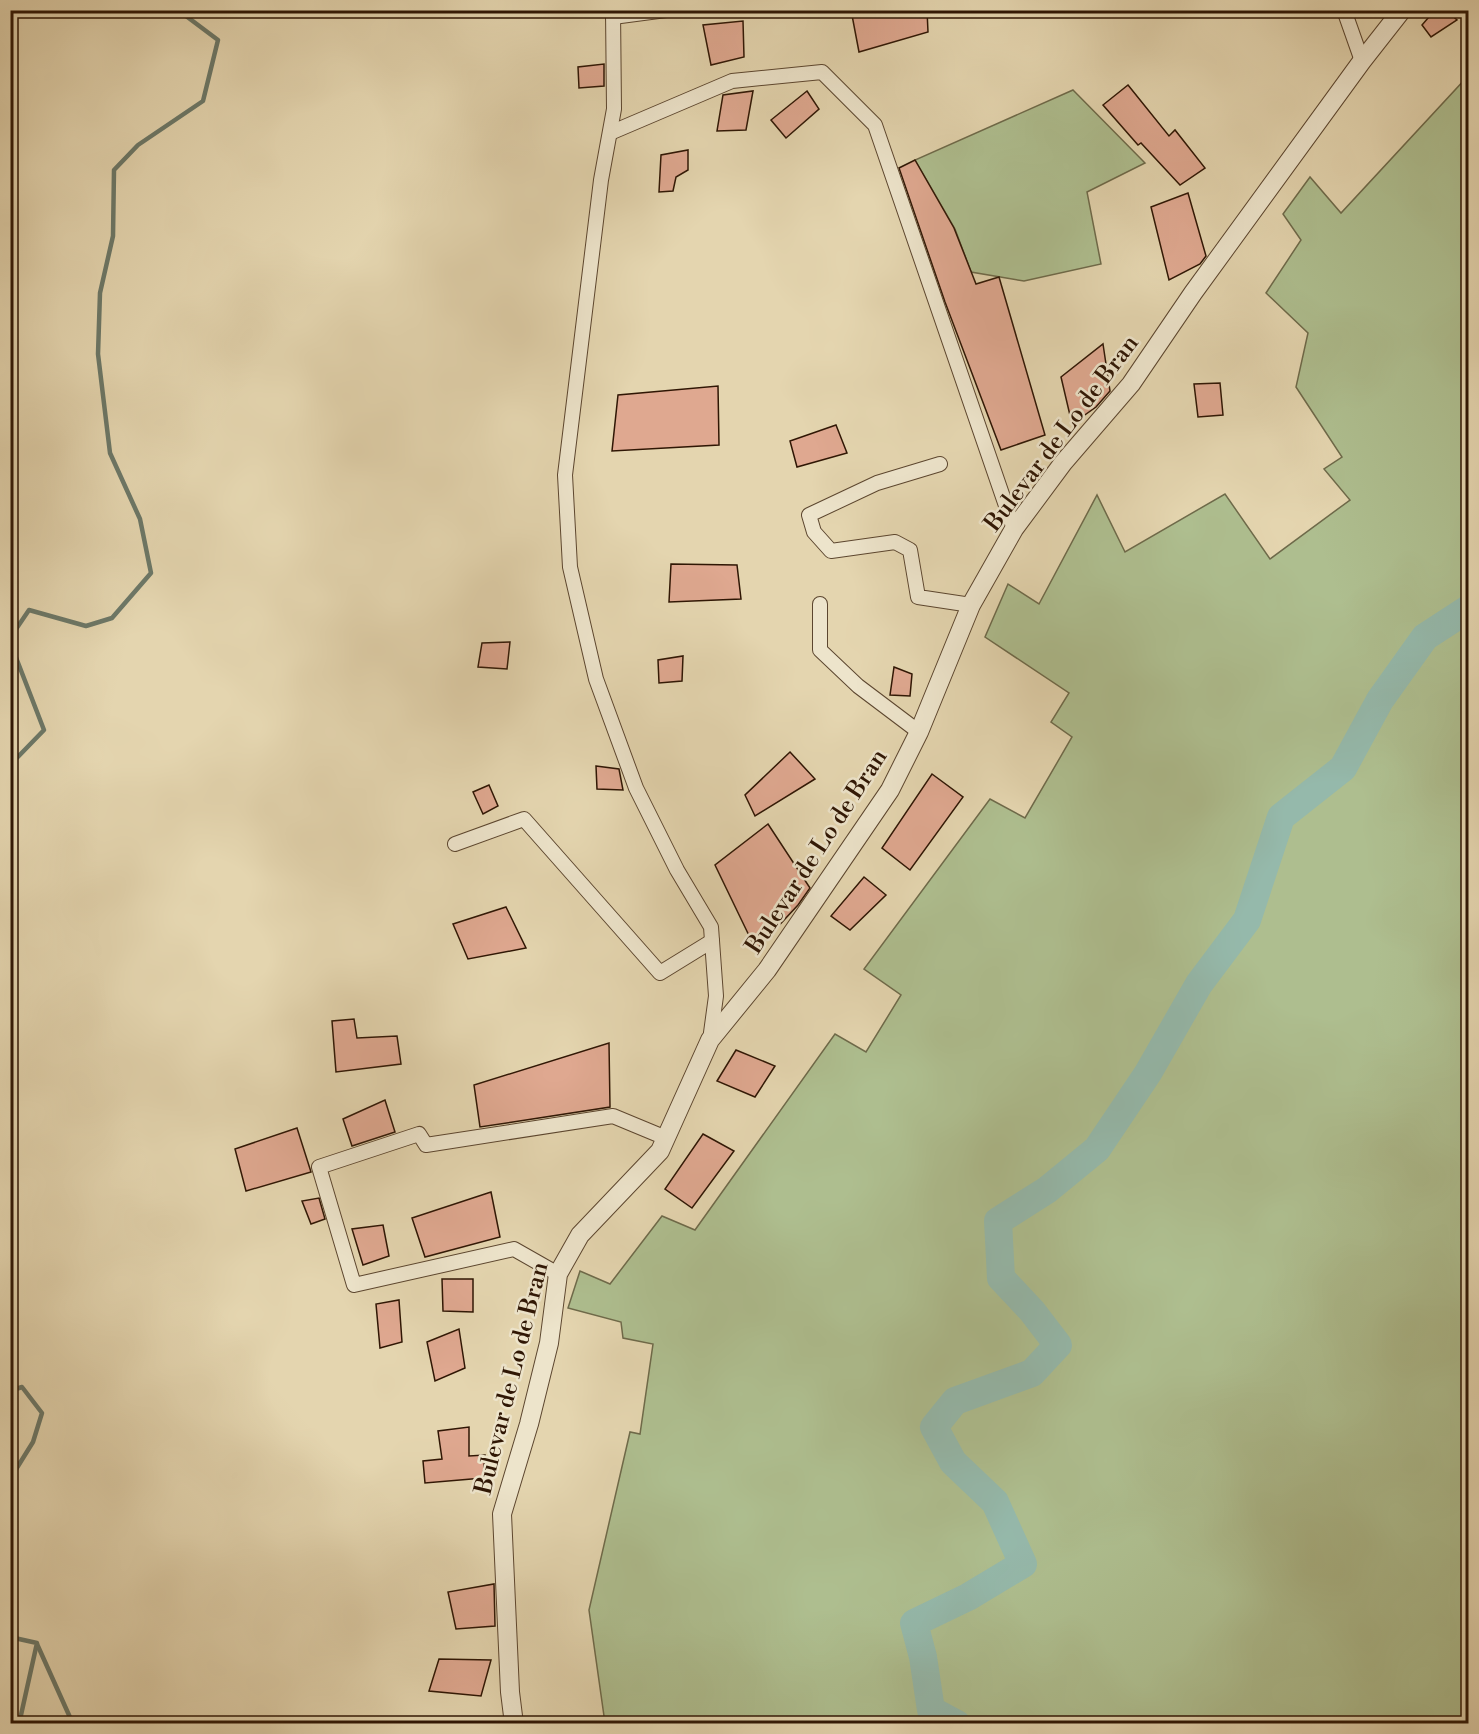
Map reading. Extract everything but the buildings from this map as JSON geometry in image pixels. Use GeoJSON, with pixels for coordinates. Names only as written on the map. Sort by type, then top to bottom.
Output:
{"type":"FeatureCollection","features":[{"type":"Feature","properties":{"kind":"street"},"geometry":{"type":"LineString","coordinates":[[666,10],[613,14],[614,109],[601,180],[565,476],[570,567],[596,679],[636,788],[677,870],[711,927],[716,996],[710,1040]]}},
{"type":"Feature","properties":{"kind":"street"},"geometry":{"type":"LineString","coordinates":[[1344,10],[1362,62]]}},
{"type":"Feature","properties":{"kind":"street","name":"Bulevar de Lo de Bran"},"geometry":{"type":"LineString","coordinates":[[514,1724],[510,1692],[502,1514],[529,1424],[549,1343],[558,1274],[580,1235],[660,1151],[710,1040],[767,970],[890,790],[919,732],[971,605],[1014,529],[1063,463],[1131,384],[1193,292],[1402,10]]}},
{"type":"Feature","properties":{"kind":"street"},"geometry":{"type":"LineString","coordinates":[[609,133],[732,81],[822,72],[874,125],[1014,529]]}},
{"type":"Feature","properties":{"kind":"street"},"geometry":{"type":"LineString","coordinates":[[940,464],[877,483],[808,515],[814,532],[831,551],[895,542],[910,549],[918,597],[971,605]]}},
{"type":"Feature","properties":{"kind":"street"},"geometry":{"type":"LineString","coordinates":[[820,604],[820,650],[858,686],[919,732]]}},
{"type":"Feature","properties":{"kind":"street"},"geometry":{"type":"LineString","coordinates":[[455,844],[524,819],[660,973],[712,941]]}},
{"type":"Feature","properties":{"kind":"street"},"geometry":{"type":"LineString","coordinates":[[558,1274],[514,1249],[354,1285],[319,1167],[419,1134],[426,1145],[613,1116],[666,1138]]}},
{"type":"Feature","properties":{"kind":"green space"},"geometry":{"type":"Polygon","coordinates":[[[1468,76],[1468,1723],[605,1723],[589,1610],[630,1432],[640,1434],[653,1344],[623,1338],[621,1322],[568,1308],[580,1271],[610,1284],[662,1216],[695,1230],[835,1034],[866,1052],[901,995],[864,969],[990,799],[1025,818],[1072,737],[1051,722],[1069,693],[985,637],[1008,584],[1039,604],[1097,495],[1125,552],[1225,494],[1270,559],[1350,500],[1324,469],[1342,457],[1296,387],[1308,333],[1266,293],[1301,240],[1283,214],[1310,177],[1341,213],[1468,76]]]}},
{"type":"Feature","properties":{"kind":"green space"},"geometry":{"type":"Polygon","coordinates":[[[1073,90],[1145,163],[1087,192],[1101,264],[1024,281],[971,272],[955,229],[915,160],[1073,90]]]}},
{"type":"Feature","properties":{"kind":"waterway"},"geometry":{"type":"LineString","coordinates":[[10,638],[29,610],[86,626],[112,618],[151,573],[140,519],[110,453],[98,354],[100,293],[113,236],[114,170],[138,145],[203,101],[218,40],[178,10]]}},
{"type":"Feature","properties":{"kind":"waterway"},"geometry":{"type":"LineString","coordinates":[[957,1724],[931,1710],[923,1657],[914,1623],[968,1597],[1023,1564],[995,1502],[953,1462],[934,1427],[955,1401],[1032,1373],[1058,1345],[1032,1311],[1001,1278],[998,1221],[1047,1190],[1097,1149],[1148,1073],[1199,984],[1247,920],[1281,817],[1343,768],[1380,700],[1425,637],[1468,609]]}},
{"type":"Feature","properties":{"kind":"waterway"},"geometry":{"type":"LineString","coordinates":[[10,642],[44,730],[10,765]]}},
{"type":"Feature","properties":{"kind":"waterway"},"geometry":{"type":"LineString","coordinates":[[10,1391],[22,1387],[42,1413],[33,1442],[10,1479]]}},
{"type":"Feature","properties":{"kind":"waterway"},"geometry":{"type":"LineString","coordinates":[[10,1637],[37,1643],[19,1724]]}},
{"type":"Feature","properties":{"kind":"waterway"},"geometry":{"type":"LineString","coordinates":[[37,1644],[73,1724]]}}]}
